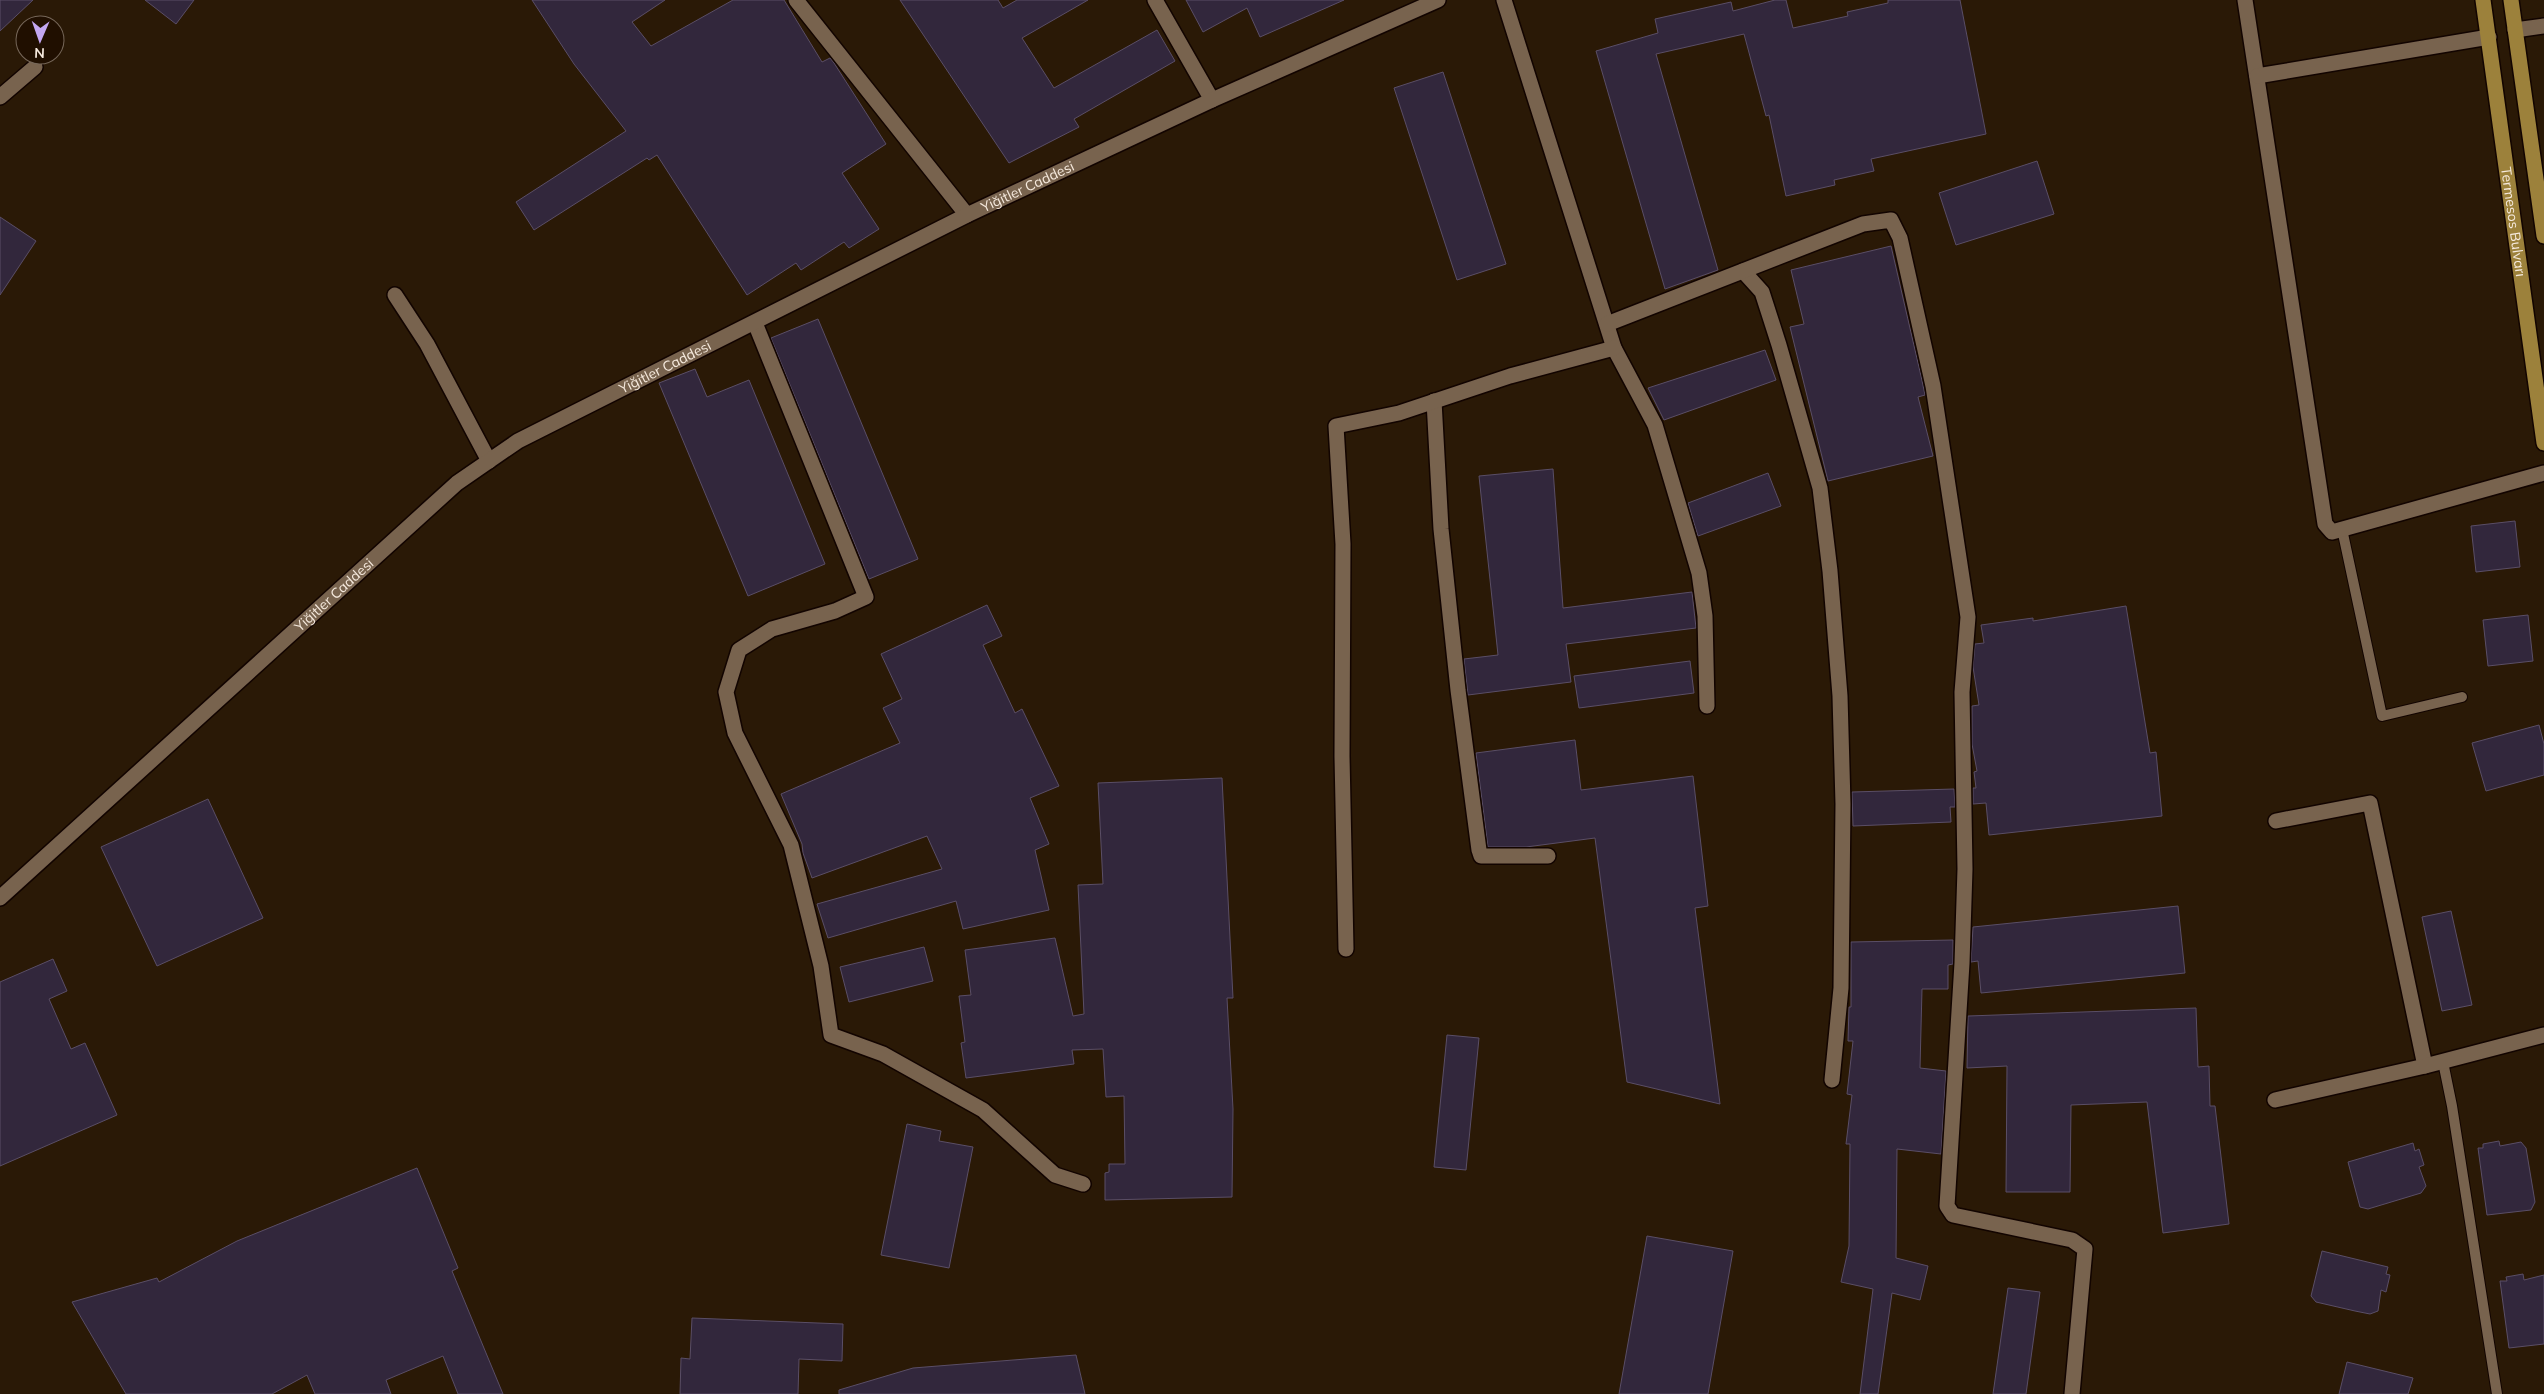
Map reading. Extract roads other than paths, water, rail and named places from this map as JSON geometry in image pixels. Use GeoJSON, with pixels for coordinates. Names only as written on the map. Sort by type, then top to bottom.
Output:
{"type":"FeatureCollection","features":[{"type":"Feature","properties":{"kind":"main road","name":"Termesos Bulvarı"},"geometry":{"type":"LineString","coordinates":[[2483,0],[2544,443]]}},
{"type":"Feature","properties":{"kind":"main road","name":"Termesos Bulvarı"},"geometry":{"type":"LineString","coordinates":[[2511,0],[2544,236]]}},
{"type":"Feature","properties":{"kind":"street"},"geometry":{"type":"LineString","coordinates":[[796,0],[967,215]]}},
{"type":"Feature","properties":{"kind":"street"},"geometry":{"type":"LineString","coordinates":[[1155,0],[1212,100]]}},
{"type":"Feature","properties":{"kind":"street","name":"Yiğitler Caddesi"},"geometry":{"type":"LineString","coordinates":[[0,898],[457,483],[518,441],[967,215],[1212,100],[1438,0]]}},
{"type":"Feature","properties":{"kind":"street"},"geometry":{"type":"LineString","coordinates":[[1504,0],[1614,348],[1655,425],[1699,573],[1705,616],[1707,706]]}},
{"type":"Feature","properties":{"kind":"street"},"geometry":{"type":"LineString","coordinates":[[2245,0],[2325,524],[2332,532],[2544,473]]}},
{"type":"Feature","properties":{"kind":"street"},"geometry":{"type":"LineString","coordinates":[[2515,30],[2544,26]]}},
{"type":"Feature","properties":{"kind":"street"},"geometry":{"type":"LineString","coordinates":[[2257,76],[2489,37]]}},
{"type":"Feature","properties":{"kind":"street"},"geometry":{"type":"LineString","coordinates":[[0,97],[35,67]]}},
{"type":"Feature","properties":{"kind":"street"},"geometry":{"type":"LineString","coordinates":[[1607,324],[1863,224],[1892,220],[1900,238],[1933,386],[1968,617],[1962,692],[1965,869],[1962,963],[1947,1206],[1953,1215],[2072,1240],[2085,1249],[2072,1394]]}},
{"type":"Feature","properties":{"kind":"street"},"geometry":{"type":"LineString","coordinates":[[1743,270],[1762,292],[1820,488],[1840,696],[1843,804],[1841,988],[1832,1080]]}},
{"type":"Feature","properties":{"kind":"street"},"geometry":{"type":"LineString","coordinates":[[395,295],[427,344],[489,461]]}},
{"type":"Feature","properties":{"kind":"street"},"geometry":{"type":"LineString","coordinates":[[755,323],[866,597],[835,611],[772,629],[739,650],[726,692],[735,733],[791,845],[820,966],[831,1036],[883,1054],[983,1110],[1055,1175],[1083,1184]]}},
{"type":"Feature","properties":{"kind":"street"},"geometry":{"type":"LineString","coordinates":[[1346,949],[1342,756],[1343,544],[1336,426],[1399,413],[1510,376],[1614,348]]}},
{"type":"Feature","properties":{"kind":"street"},"geometry":{"type":"LineString","coordinates":[[1434,401],[1443,548],[1458,690],[1479,850],[1481,856],[1548,856]]}},
{"type":"Feature","properties":{"kind":"street"},"geometry":{"type":"LineString","coordinates":[[2276,821],[2370,802],[2425,1066]]}},
{"type":"Feature","properties":{"kind":"street"},"geometry":{"type":"LineString","coordinates":[[2276,1100],[2443,1062],[2544,1035]]}},
{"type":"Feature","properties":{"kind":"lane"},"geometry":{"type":"LineString","coordinates":[[2342,529],[2382,716],[2462,697]]}},
{"type":"Feature","properties":{"kind":"lane"},"geometry":{"type":"LineString","coordinates":[[2443,1062],[2452,1106],[2497,1394]]}}]}
